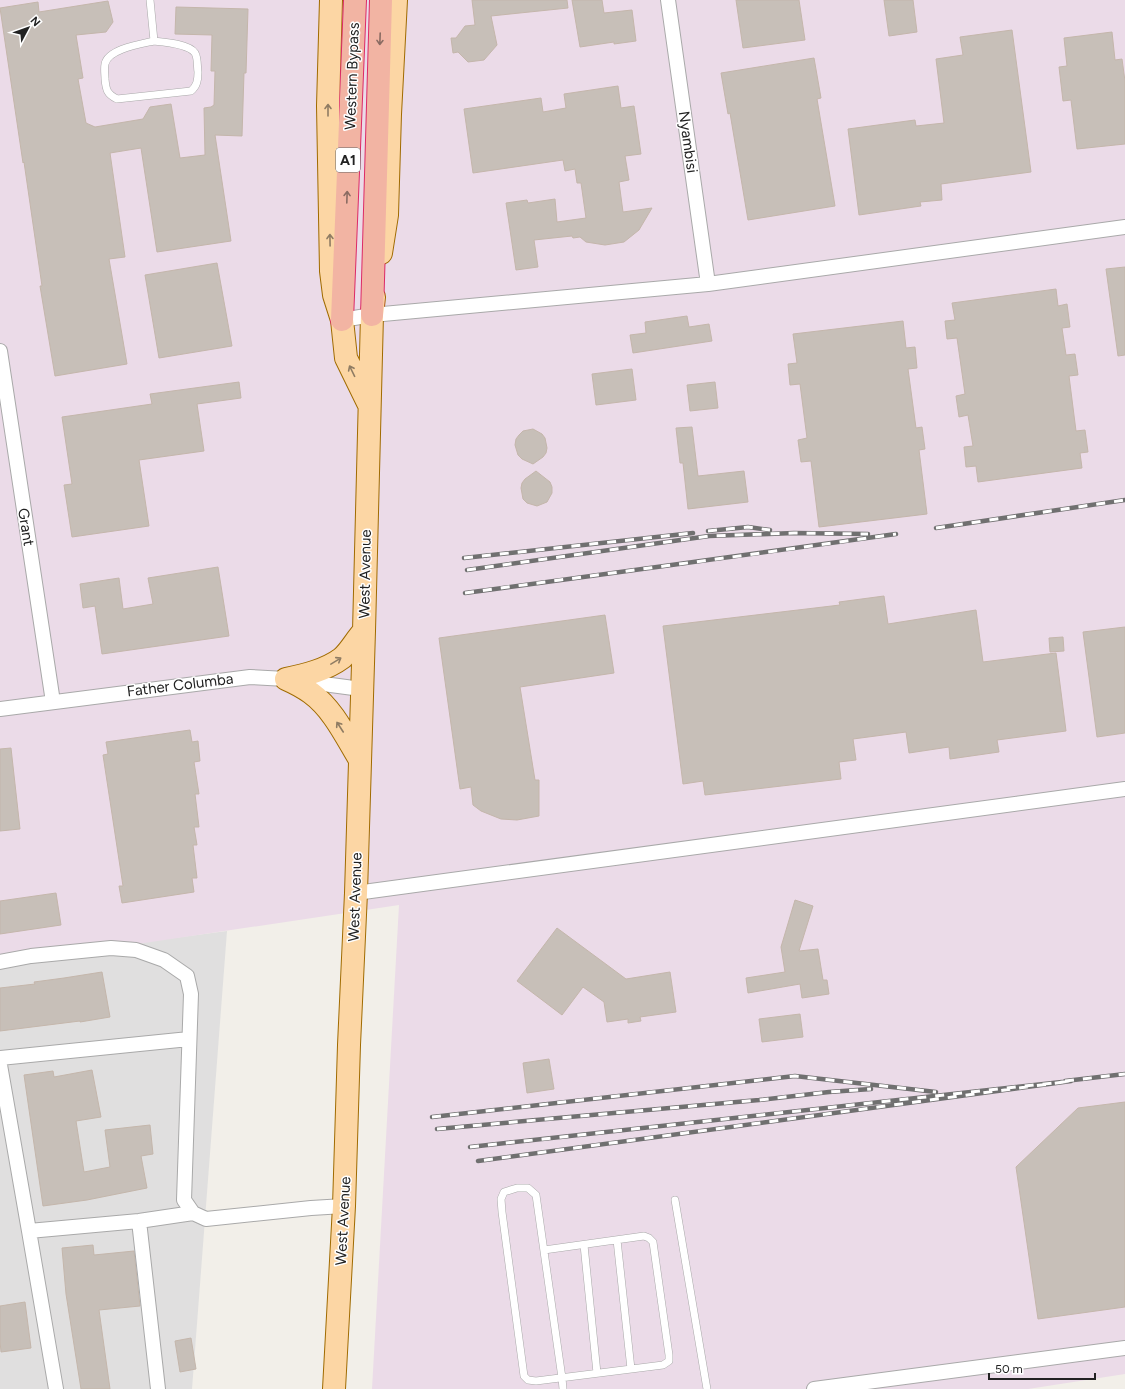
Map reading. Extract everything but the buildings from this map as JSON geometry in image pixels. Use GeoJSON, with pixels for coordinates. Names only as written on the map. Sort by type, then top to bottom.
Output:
{"type":"FeatureCollection","features":[{"type":"Feature","properties":{"kind":"highway","name":"Western Bypass"},"geometry":{"type":"LineString","coordinates":[[342,320],[355,0]]}},
{"type":"Feature","properties":{"kind":"highway","name":"Western Bypass"},"geometry":{"type":"LineString","coordinates":[[372,314],[381,0]]}},
{"type":"Feature","properties":{"kind":"main road","name":"West Avenue"},"geometry":{"type":"LineString","coordinates":[[334,1379],[344,1206],[356,893],[372,314],[387,215],[390,114],[396,0]]}},
{"type":"Feature","properties":{"kind":"main road","name":"West Avenue"},"geometry":{"type":"LineString","coordinates":[[329,3],[328,106],[331,271],[334,295],[342,320],[346,358],[369,406]]}},
{"type":"Feature","properties":{"kind":"main road"},"geometry":{"type":"LineString","coordinates":[[286,679],[309,674],[337,660],[350,649],[364,631]]}},
{"type":"Feature","properties":{"kind":"main road"},"geometry":{"type":"LineString","coordinates":[[286,679],[312,693],[325,706],[340,726],[360,760]]}},
{"type":"Feature","properties":{"kind":"street","name":"Nyambisi"},"geometry":{"type":"LineString","coordinates":[[668,0],[708,284]]}},
{"type":"Feature","properties":{"kind":"street"},"geometry":{"type":"LineString","coordinates":[[342,320],[372,314],[708,284],[1125,227]]}},
{"type":"Feature","properties":{"kind":"street","name":"Grant"},"geometry":{"type":"LineString","coordinates":[[0,351],[53,702]]}},
{"type":"Feature","properties":{"kind":"street","name":"Father Columba"},"geometry":{"type":"LineString","coordinates":[[0,709],[250,677],[286,679],[361,689]]}},
{"type":"Feature","properties":{"kind":"street"},"geometry":{"type":"LineString","coordinates":[[356,893],[1125,789]]}},
{"type":"Feature","properties":{"kind":"street"},"geometry":{"type":"LineString","coordinates":[[0,962],[31,956],[111,948],[136,950],[164,960],[187,976],[191,994],[184,1200],[193,1213],[206,1219],[344,1206]]}},
{"type":"Feature","properties":{"kind":"street"},"geometry":{"type":"LineString","coordinates":[[0,1058],[189,1039]]}},
{"type":"Feature","properties":{"kind":"street"},"geometry":{"type":"LineString","coordinates":[[0,1065],[56,1389]]}},
{"type":"Feature","properties":{"kind":"street"},"geometry":{"type":"LineString","coordinates":[[29,1231],[193,1213]]}},
{"type":"Feature","properties":{"kind":"street"},"geometry":{"type":"LineString","coordinates":[[139,1220],[158,1389]]}},
{"type":"Feature","properties":{"kind":"street"},"geometry":{"type":"LineString","coordinates":[[814,1389],[1125,1348]]}},
{"type":"Feature","properties":{"kind":"street"},"geometry":{"type":"LineString","coordinates":[[334,1379],[345,1389]]}},
{"type":"Feature","properties":{"kind":"lane"},"geometry":{"type":"LineString","coordinates":[[150,0],[154,41]]}},
{"type":"Feature","properties":{"kind":"lane"},"geometry":{"type":"LineString","coordinates":[[154,41],[172,43],[191,50],[196,54],[198,80],[195,88],[191,91],[117,99],[110,96],[106,90],[104,71],[105,63],[108,59],[116,52],[154,41]]}},
{"type":"Feature","properties":{"kind":"lane"},"geometry":{"type":"LineString","coordinates":[[544,1250],[644,1236],[649,1238],[653,1242],[669,1355],[669,1361],[663,1365],[597,1373],[562,1378],[536,1381],[528,1380],[524,1376],[501,1199],[504,1192],[518,1188],[528,1188],[536,1195],[562,1378],[563,1389]]}},
{"type":"Feature","properties":{"kind":"lane"},"geometry":{"type":"LineString","coordinates":[[675,1200],[706,1389]]}},
{"type":"Feature","properties":{"kind":"lane"},"geometry":{"type":"LineString","coordinates":[[617,1240],[631,1369]]}},
{"type":"Feature","properties":{"kind":"lane"},"geometry":{"type":"LineString","coordinates":[[584,1245],[597,1373]]}},
{"type":"Feature","properties":{"kind":"shaded area"},"geometry":{"type":"Polygon","coordinates":[[[0,0],[1125,0],[1125,1374],[1028,1389],[372,1389],[399,905],[0,963],[0,0]]]}},
{"type":"Feature","properties":{"kind":"shaded area"},"geometry":{"type":"Polygon","coordinates":[[[227,931],[192,1389],[0,1389],[0,961],[227,931]]]}},
{"type":"Feature","properties":{"kind":"railway"},"geometry":{"type":"LineString","coordinates":[[936,528],[1125,500]]}},
{"type":"Feature","properties":{"kind":"railway"},"geometry":{"type":"LineString","coordinates":[[708,531],[748,527],[770,530]]}},
{"type":"Feature","properties":{"kind":"railway"},"geometry":{"type":"LineString","coordinates":[[464,558],[693,533]]}},
{"type":"Feature","properties":{"kind":"railway"},"geometry":{"type":"LineString","coordinates":[[467,570],[709,536],[794,533],[868,534]]}},
{"type":"Feature","properties":{"kind":"railway"},"geometry":{"type":"LineString","coordinates":[[465,593],[896,534]]}},
{"type":"Feature","properties":{"kind":"railway"},"geometry":{"type":"LineString","coordinates":[[1065,1081],[1125,1074]]}},
{"type":"Feature","properties":{"kind":"railway"},"geometry":{"type":"LineString","coordinates":[[432,1117],[795,1076],[936,1092]]}},
{"type":"Feature","properties":{"kind":"railway"},"geometry":{"type":"LineString","coordinates":[[470,1147],[1071,1081],[478,1161]]}},
{"type":"Feature","properties":{"kind":"railway"},"geometry":{"type":"LineString","coordinates":[[437,1129],[871,1089]]}}]}
